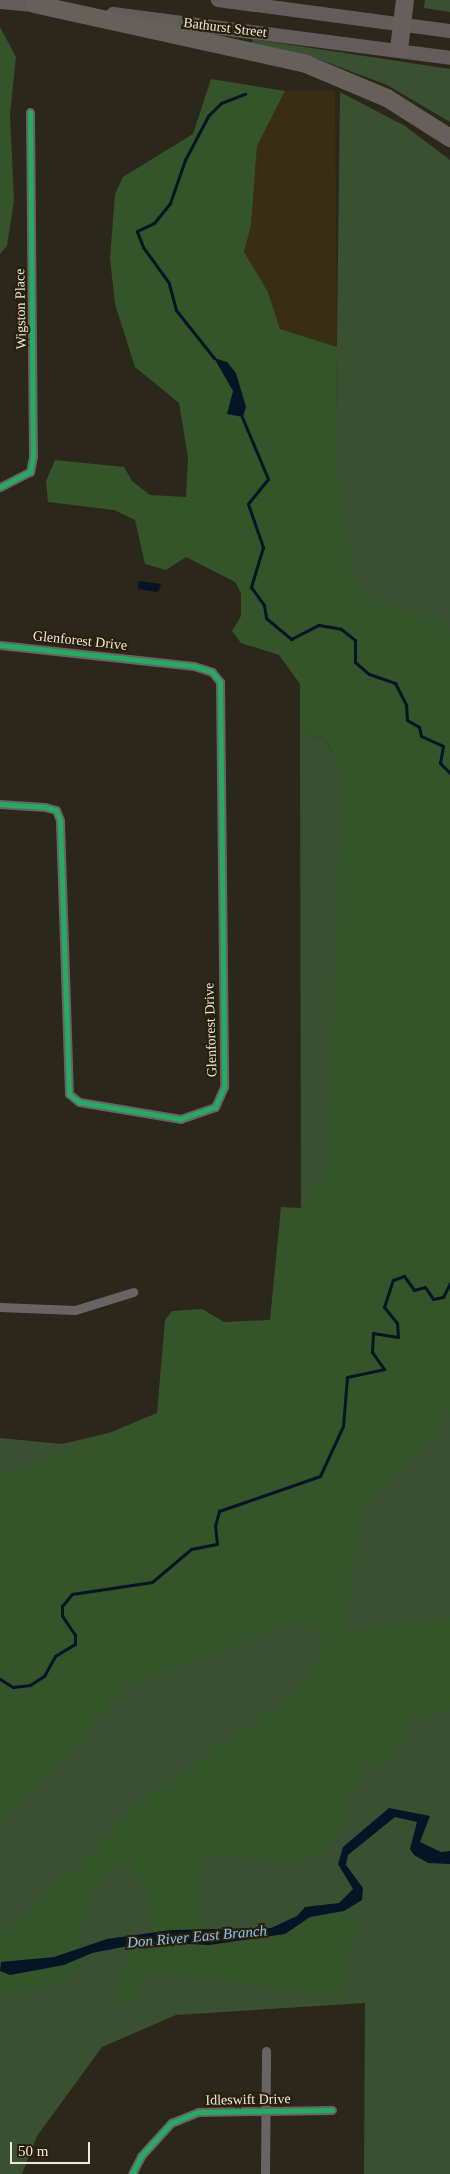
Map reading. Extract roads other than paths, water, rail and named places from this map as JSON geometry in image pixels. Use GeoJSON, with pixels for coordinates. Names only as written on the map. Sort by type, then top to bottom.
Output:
{"type":"FeatureCollection","features":[{"type":"Feature","properties":{"kind":"highway"},"geometry":{"type":"LineString","coordinates":[[399,49],[405,0]]}},
{"type":"Feature","properties":{"kind":"highway"},"geometry":{"type":"LineString","coordinates":[[34,4],[306,64],[387,98],[450,138]]}},
{"type":"Feature","properties":{"kind":"main road","name":"Bathurst Street"},"geometry":{"type":"LineString","coordinates":[[218,0],[402,23],[450,31]]}},
{"type":"Feature","properties":{"kind":"main road","name":"Bathurst Street"},"geometry":{"type":"LineString","coordinates":[[0,2],[34,4],[399,49],[450,58]]}},
{"type":"Feature","properties":{"kind":"street","name":"Wigston Place"},"geometry":{"type":"LineString","coordinates":[[0,487],[30,472],[33,457],[30,112]]}},
{"type":"Feature","properties":{"kind":"street","name":"Glenforest Drive"},"geometry":{"type":"LineString","coordinates":[[0,645],[194,666],[212,672],[220,682],[224,1087],[215,1107],[181,1119],[88,1104],[69,1094],[60,820],[56,810],[45,807],[0,804]]}},
{"type":"Feature","properties":{"kind":"street"},"geometry":{"type":"LineString","coordinates":[[0,1307],[75,1310],[133,1292]]}},
{"type":"Feature","properties":{"kind":"street"},"geometry":{"type":"LineString","coordinates":[[265,2174],[266,2051]]}},
{"type":"Feature","properties":{"kind":"street","name":"Idleswift Drive"},"geometry":{"type":"LineString","coordinates":[[132,2174],[141,2156],[173,2122],[198,2112],[332,2110]]}},
{"type":"Feature","properties":{"kind":"water"},"geometry":{"type":"Polygon","coordinates":[[[214,358],[227,362],[236,373],[246,407],[243,417],[227,414],[233,391],[214,358]]]}},
{"type":"Feature","properties":{"kind":"water"},"geometry":{"type":"Polygon","coordinates":[[[139,581],[161,584],[157,592],[138,589],[139,581]]]}},
{"type":"Feature","properties":{"kind":"water","name":"Don River East Branch"},"geometry":{"type":"Polygon","coordinates":[[[389,1808],[430,1816],[420,1842],[441,1852],[450,1851],[450,1864],[428,1863],[414,1855],[410,1849],[417,1822],[395,1817],[348,1855],[346,1865],[363,1888],[362,1900],[344,1911],[310,1917],[285,1934],[209,1945],[149,1942],[92,1953],[64,1965],[10,1975],[0,1971],[1,1962],[54,1957],[107,1939],[171,1930],[271,1928],[297,1916],[305,1907],[339,1903],[353,1889],[338,1864],[343,1847],[389,1808]]]}},
{"type":"Feature","properties":{"kind":"waterway"},"geometry":{"type":"LineString","coordinates":[[214,358],[176,310],[169,283],[143,247],[137,231],[154,223],[170,203],[185,160],[208,116],[221,103],[245,94]]}},
{"type":"Feature","properties":{"kind":"waterway"},"geometry":{"type":"LineString","coordinates":[[242,417],[268,479],[248,504],[263,547],[251,587],[264,605],[266,618],[291,639],[319,625],[341,629],[355,640],[355,662],[369,674],[395,683],[406,705],[407,720],[419,727],[421,736],[443,746],[440,763],[450,773]]}},
{"type":"Feature","properties":{"kind":"waterway"},"geometry":{"type":"LineString","coordinates":[[0,1679],[13,1687],[30,1685],[44,1676],[55,1656],[75,1644],[75,1635],[62,1616],[62,1606],[72,1594],[152,1582],[191,1549],[217,1544],[215,1526],[219,1511],[320,1476],[343,1426],[347,1377],[384,1369],[372,1352],[373,1333],[398,1337],[397,1323],[384,1307],[393,1280],[404,1276],[414,1290],[425,1287],[433,1299],[443,1297],[450,1283]]}}]}
